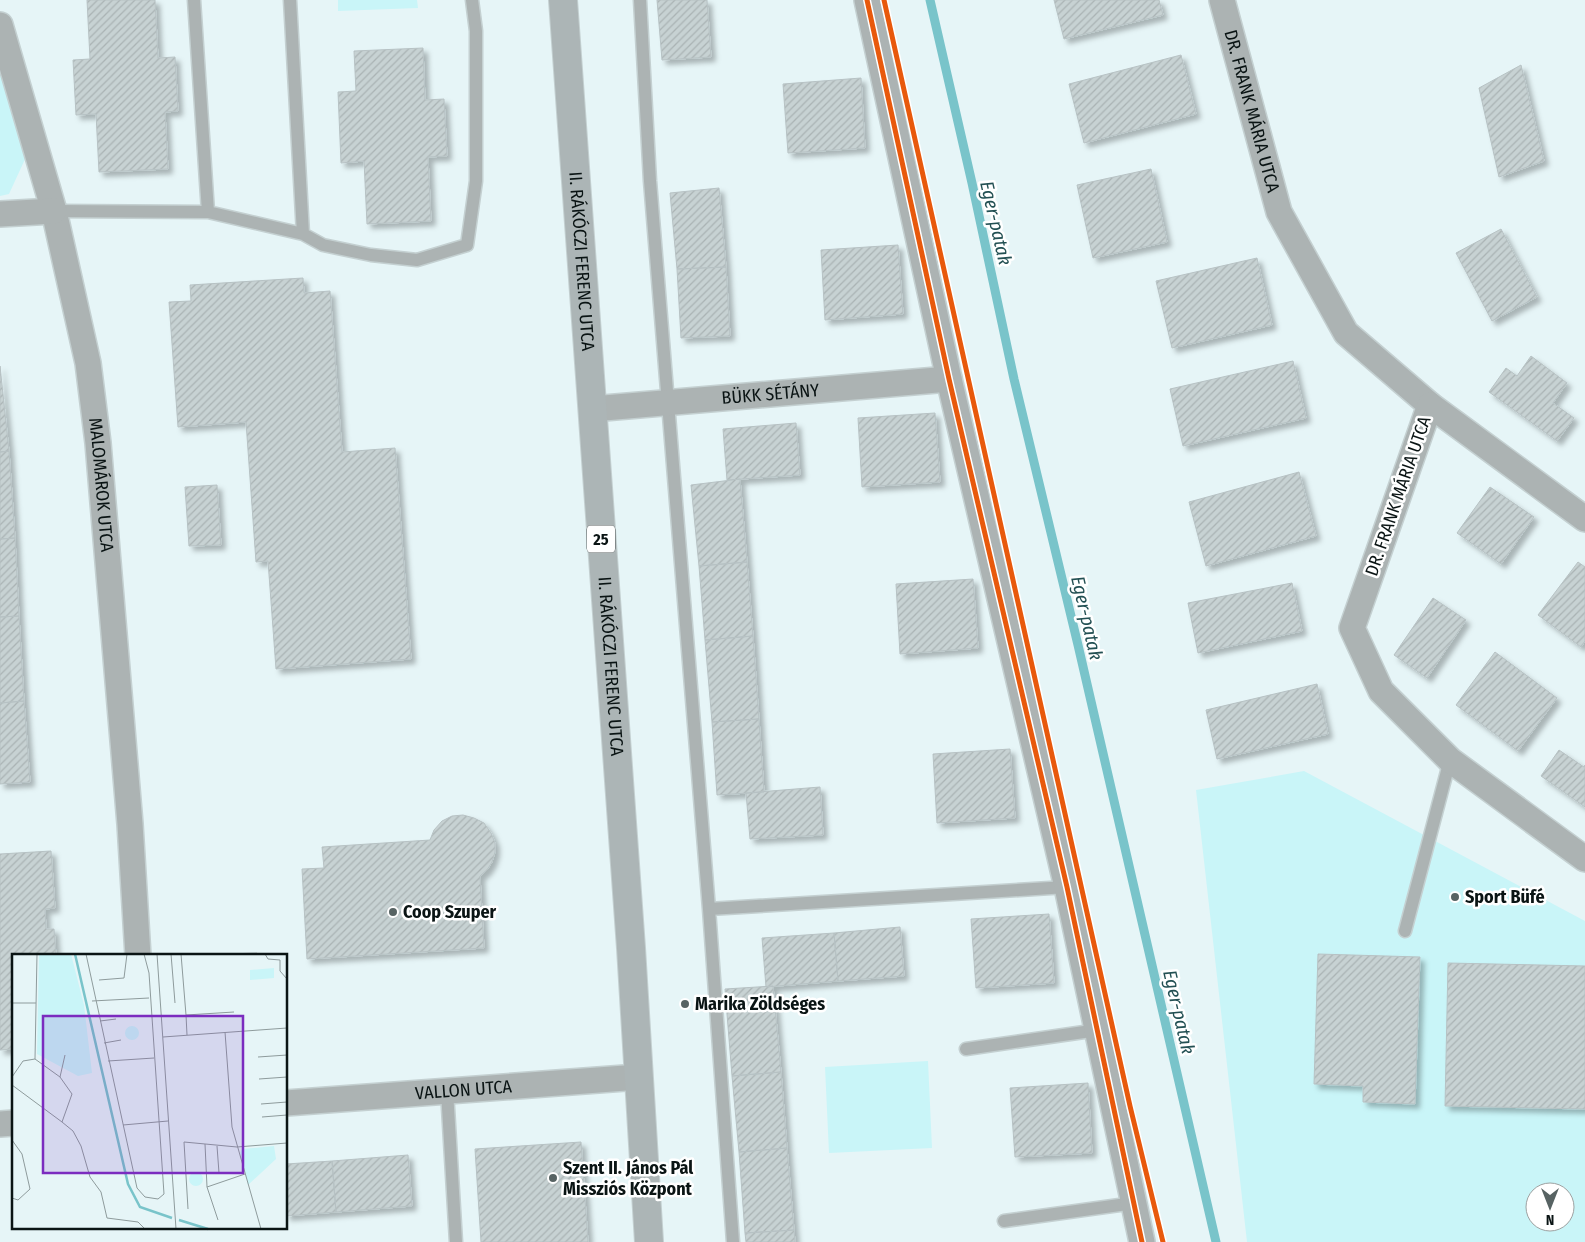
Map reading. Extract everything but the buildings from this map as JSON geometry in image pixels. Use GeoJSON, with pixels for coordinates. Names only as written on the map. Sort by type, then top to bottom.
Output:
{"type":"FeatureCollection","features":[{"type":"Feature","properties":{"kind":"main road","name":"II. RÁKÓCZI FERENC UTCA"},"geometry":{"type":"LineString","coordinates":[[563,0],[631,948],[649,1242]]}},
{"type":"Feature","properties":{"kind":"street"},"geometry":{"type":"LineString","coordinates":[[867,0],[949,380],[1068,887],[1142,1242]]}},
{"type":"Feature","properties":{"kind":"street","name":"DR. FRANK MÁRIA UTCA"},"geometry":{"type":"LineString","coordinates":[[1222,0],[1279,212],[1346,333],[1430,405],[1352,628],[1380,691],[1450,760],[1585,860]]}},
{"type":"Feature","properties":{"kind":"street","name":"MALOMÁROK UTCA"},"geometry":{"type":"LineString","coordinates":[[0,26],[54,211],[88,363],[98,443],[129,814],[138,954]]}},
{"type":"Feature","properties":{"kind":"street"},"geometry":{"type":"LineString","coordinates":[[0,214],[54,211]]}},
{"type":"Feature","properties":{"kind":"street","name":"BÜKK SÉTÁNY"},"geometry":{"type":"LineString","coordinates":[[592,409],[949,380]]}},
{"type":"Feature","properties":{"kind":"street"},"geometry":{"type":"LineString","coordinates":[[1430,405],[1585,519]]}},
{"type":"Feature","properties":{"kind":"street","name":"VALLON UTCA"},"geometry":{"type":"LineString","coordinates":[[288,1103],[639,1077]]}},
{"type":"Feature","properties":{"kind":"lane"},"geometry":{"type":"LineString","coordinates":[[194,0],[208,212]]}},
{"type":"Feature","properties":{"kind":"lane"},"geometry":{"type":"LineString","coordinates":[[290,0],[304,234]]}},
{"type":"Feature","properties":{"kind":"lane"},"geometry":{"type":"LineString","coordinates":[[54,211],[208,212],[304,234],[323,245],[371,256],[417,260],[467,245],[476,181],[476,30],[472,0]]}},
{"type":"Feature","properties":{"kind":"lane"},"geometry":{"type":"LineString","coordinates":[[640,0],[650,181],[709,909],[733,1242]]}},
{"type":"Feature","properties":{"kind":"lane"},"geometry":{"type":"LineString","coordinates":[[1405,931],[1450,760]]}},
{"type":"Feature","properties":{"kind":"lane"},"geometry":{"type":"LineString","coordinates":[[709,909],[1068,887]]}},
{"type":"Feature","properties":{"kind":"lane"},"geometry":{"type":"LineString","coordinates":[[966,1049],[1098,1030]]}},
{"type":"Feature","properties":{"kind":"lane"},"geometry":{"type":"LineString","coordinates":[[447,1091],[456,1242]]}},
{"type":"Feature","properties":{"kind":"lane"},"geometry":{"type":"LineString","coordinates":[[1004,1221],[1134,1203]]}},
{"type":"Feature","properties":{"kind":"shaded area"},"geometry":{"type":"Polygon","coordinates":[[[338,0],[417,0],[418,8],[338,11],[338,0]]]}},
{"type":"Feature","properties":{"kind":"shaded area"},"geometry":{"type":"Polygon","coordinates":[[[0,59],[26,157],[9,194],[0,196],[0,59]]]}},
{"type":"Feature","properties":{"kind":"shaded area"},"geometry":{"type":"Polygon","coordinates":[[[1304,771],[1585,921],[1585,1242],[1247,1242],[1196,790],[1304,771]]]}},
{"type":"Feature","properties":{"kind":"shaded area"},"geometry":{"type":"Polygon","coordinates":[[[928,1061],[932,1148],[829,1153],[825,1067],[928,1061]]]}},
{"type":"Feature","properties":{"kind":"waterway","name":"Eger-patak"},"geometry":{"type":"LineString","coordinates":[[930,0],[1014,379],[1078,645],[1216,1242]]}},
{"type":"Feature","properties":{"kind":"cycle path"},"geometry":{"type":"LineString","coordinates":[[867,0],[949,379],[1067,887],[1142,1242]]}},
{"type":"Feature","properties":{"kind":"cycle path"},"geometry":{"type":"LineString","coordinates":[[884,0],[1130,1106],[1163,1242]]}},
{"type":"Feature","properties":{"kind":"place","name":"Sport Büfé"},"geometry":{"type":"Point","coordinates":[1455,897]}},
{"type":"Feature","properties":{"kind":"place","name":"Coop Szuper"},"geometry":{"type":"Point","coordinates":[393,912]}},
{"type":"Feature","properties":{"kind":"place","name":"Marika Zöldséges"},"geometry":{"type":"Point","coordinates":[685,1004]}},
{"type":"Feature","properties":{"kind":"place","name":"Szent II. János Pál Missziós Központ"},"geometry":{"type":"Point","coordinates":[553,1178]}}]}
